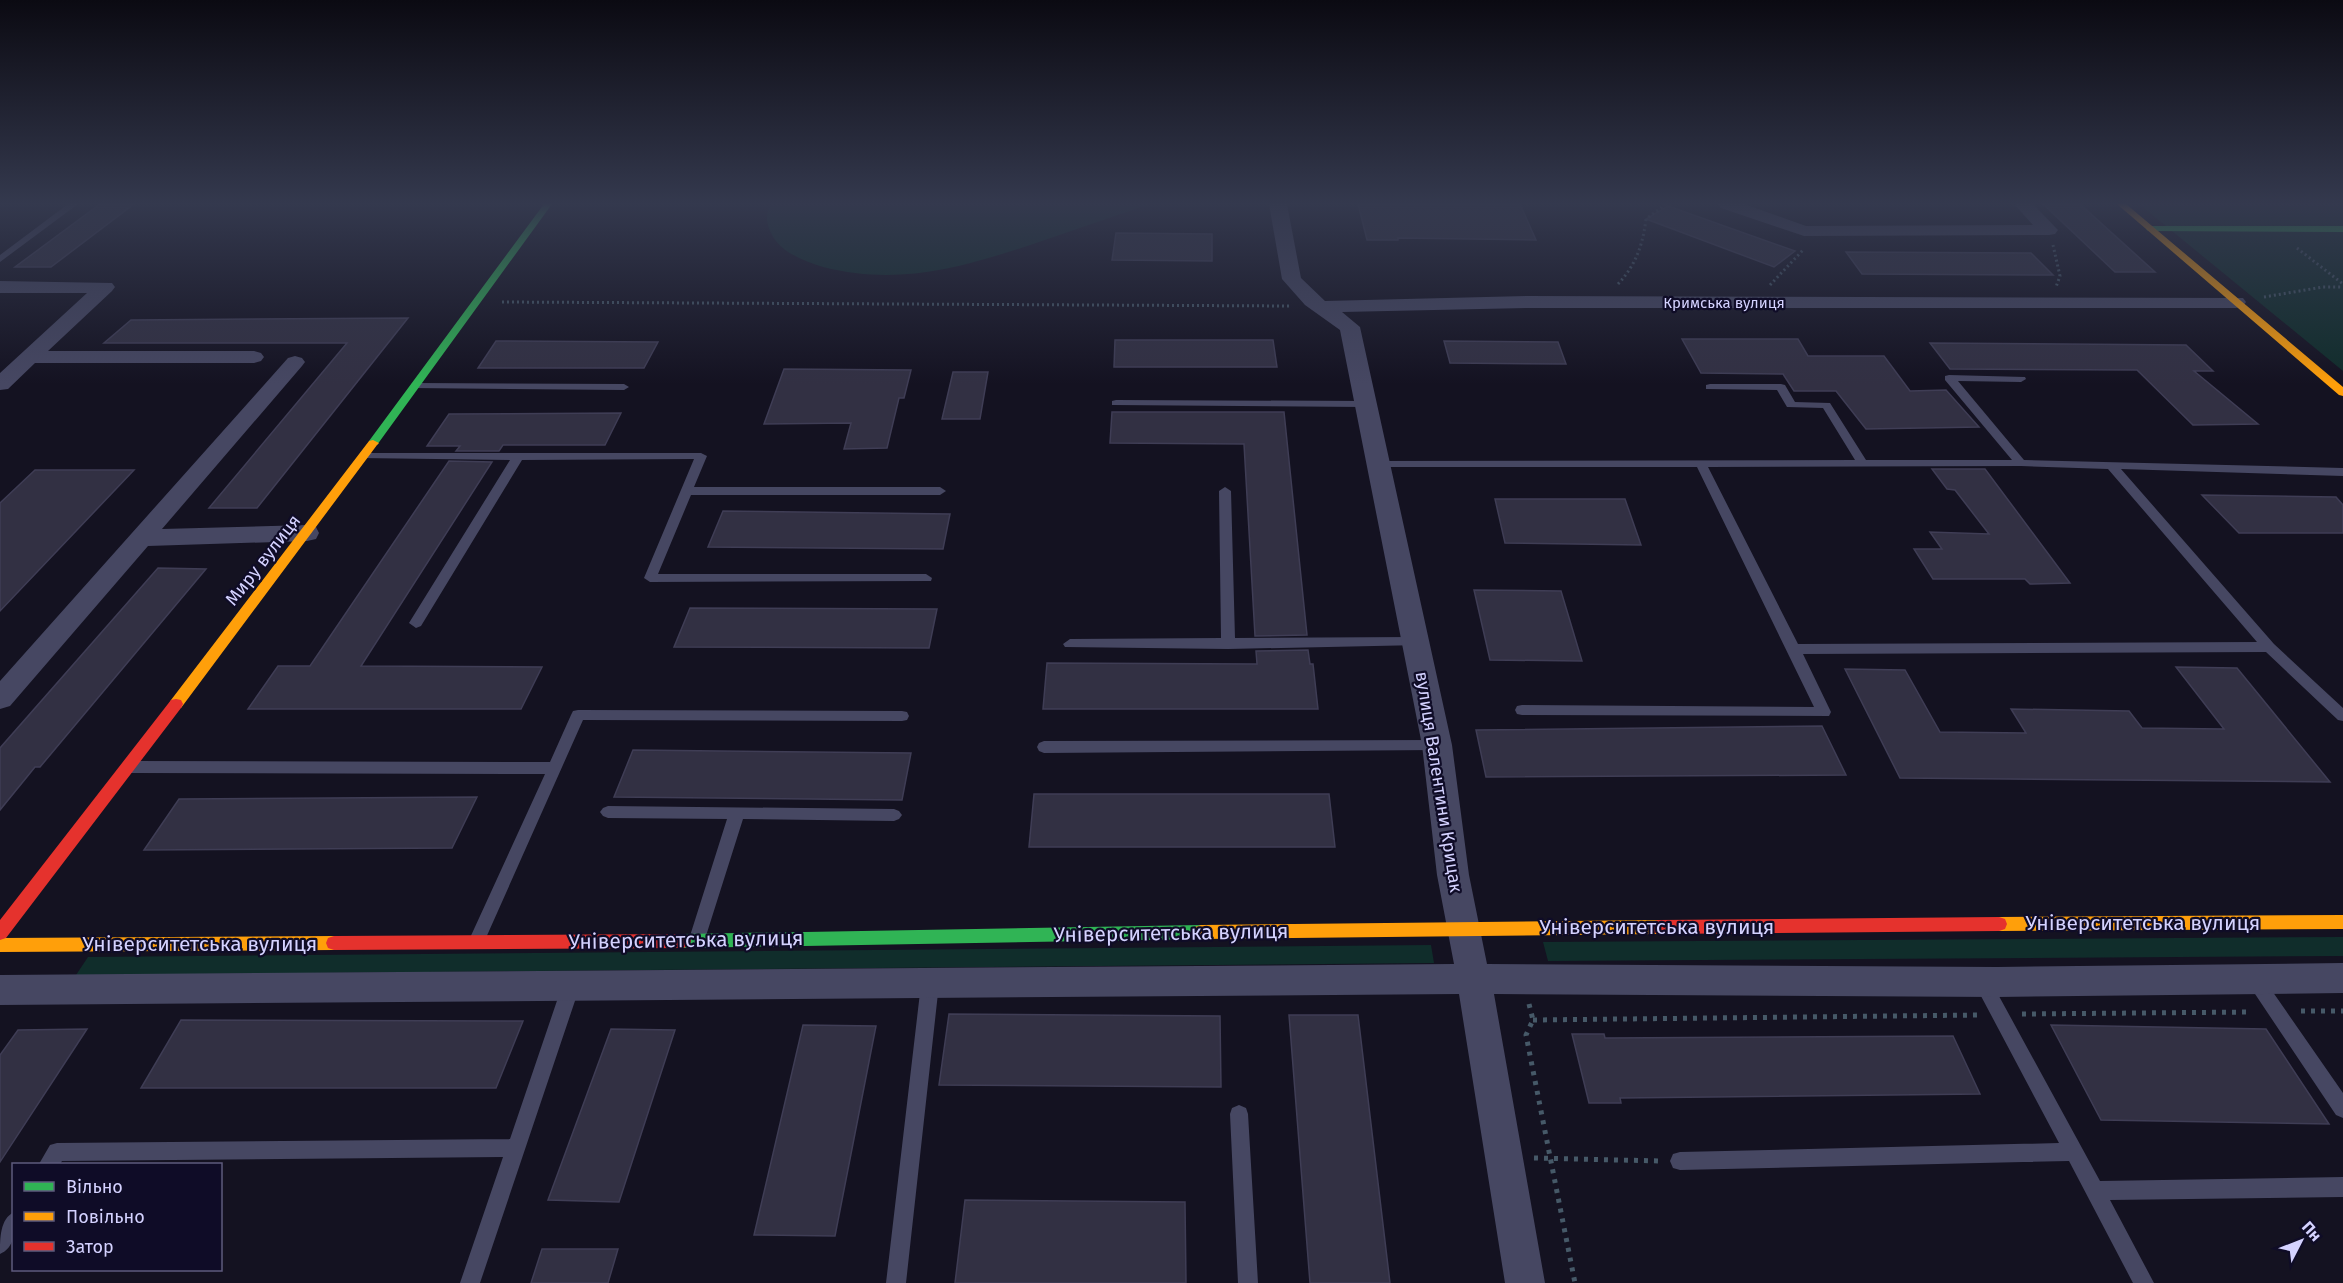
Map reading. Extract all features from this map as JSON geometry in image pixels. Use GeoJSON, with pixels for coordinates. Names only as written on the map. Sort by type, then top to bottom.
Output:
{"type":"FeatureCollection","features":[{"type":"Feature","properties":{"kind":"street","name":"Миру вулиця"},"geometry":{"type":"LineString","coordinates":[[0,933],[307,533],[504,264]]}},
{"type":"Feature","properties":{"kind":"street","name":"вулиця Валентини Крицак"},"geometry":{"type":"LineString","coordinates":[[1289,264],[1292,279],[1312,301],[1350,327],[1437,745],[1453,875],[1465,928],[1525,1283]]}},
{"type":"Feature","properties":{"kind":"street"},"geometry":{"type":"LineString","coordinates":[[2192,264],[2343,393]]}},
{"type":"Feature","properties":{"kind":"street"},"geometry":{"type":"LineString","coordinates":[[0,287],[105,287],[0,384]]}},
{"type":"Feature","properties":{"kind":"street","name":"Кримська вулиця"},"geometry":{"type":"LineString","coordinates":[[1321,307],[1597,303],[2236,302]]}},
{"type":"Feature","properties":{"kind":"street"},"geometry":{"type":"LineString","coordinates":[[1908,314],[2257,319]]}},
{"type":"Feature","properties":{"kind":"street"},"geometry":{"type":"LineString","coordinates":[[29,357],[254,357]]}},
{"type":"Feature","properties":{"kind":"street"},"geometry":{"type":"LineString","coordinates":[[0,699],[295,362]]}},
{"type":"Feature","properties":{"kind":"street"},"geometry":{"type":"LineString","coordinates":[[141,538],[307,533]]}},
{"type":"Feature","properties":{"kind":"street","name":"Університетська вулиця"},"geometry":{"type":"LineString","coordinates":[[0,945],[696,940],[1465,928],[2343,922]]}},
{"type":"Feature","properties":{"kind":"street"},"geometry":{"type":"LineString","coordinates":[[0,990],[1474,979],[1982,981],[2343,978]]}},
{"type":"Feature","properties":{"kind":"lane"},"geometry":{"type":"LineString","coordinates":[[2021,379],[1949,378],[2022,463]]}},
{"type":"Feature","properties":{"kind":"lane"},"geometry":{"type":"LineString","coordinates":[[415,386],[624,387]]}},
{"type":"Feature","properties":{"kind":"lane"},"geometry":{"type":"LineString","coordinates":[[1710,387],[1781,387],[1791,405],[1826,405],[1863,464]]}},
{"type":"Feature","properties":{"kind":"lane"},"geometry":{"type":"LineString","coordinates":[[1116,403],[1365,404]]}},
{"type":"Feature","properties":{"kind":"lane"},"geometry":{"type":"LineString","coordinates":[[363,456],[701,456],[650,578],[926,578]]}},
{"type":"Feature","properties":{"kind":"lane"},"geometry":{"type":"LineString","coordinates":[[416,623],[518,457]]}},
{"type":"Feature","properties":{"kind":"lane"},"geometry":{"type":"LineString","coordinates":[[1377,464],[2022,463],[2343,472]]}},
{"type":"Feature","properties":{"kind":"lane"},"geometry":{"type":"LineString","coordinates":[[1522,710],[1824,712],[1701,464]]}},
{"type":"Feature","properties":{"kind":"lane"},"geometry":{"type":"LineString","coordinates":[[2112,466],[2269,647],[2343,716]]}},
{"type":"Feature","properties":{"kind":"lane"},"geometry":{"type":"LineString","coordinates":[[686,491],[940,491]]}},
{"type":"Feature","properties":{"kind":"lane"},"geometry":{"type":"LineString","coordinates":[[1225,491],[1228,644]]}},
{"type":"Feature","properties":{"kind":"lane"},"geometry":{"type":"LineString","coordinates":[[1070,644],[1416,642]]}},
{"type":"Feature","properties":{"kind":"lane"},"geometry":{"type":"LineString","coordinates":[[1794,649],[2269,647]]}},
{"type":"Feature","properties":{"kind":"lane"},"geometry":{"type":"LineString","coordinates":[[476,942],[578,715],[902,716]]}},
{"type":"Feature","properties":{"kind":"lane"},"geometry":{"type":"LineString","coordinates":[[1044,747],[1437,745]]}},
{"type":"Feature","properties":{"kind":"lane"},"geometry":{"type":"LineString","coordinates":[[126,767],[555,768]]}},
{"type":"Feature","properties":{"kind":"lane"},"geometry":{"type":"LineString","coordinates":[[608,812],[894,815]]}},
{"type":"Feature","properties":{"kind":"lane"},"geometry":{"type":"LineString","coordinates":[[696,940],[737,813]]}},
{"type":"Feature","properties":{"kind":"lane"},"geometry":{"type":"LineString","coordinates":[[2254,979],[2343,1109]]}},
{"type":"Feature","properties":{"kind":"lane"},"geometry":{"type":"LineString","coordinates":[[1982,981],[2144,1283]]}},
{"type":"Feature","properties":{"kind":"lane"},"geometry":{"type":"LineString","coordinates":[[896,1283],[930,984]]}},
{"type":"Feature","properties":{"kind":"lane"},"geometry":{"type":"LineString","coordinates":[[470,1283],[572,986]]}},
{"type":"Feature","properties":{"kind":"lane"},"geometry":{"type":"LineString","coordinates":[[1239,1114],[1248,1283]]}},
{"type":"Feature","properties":{"kind":"lane"},"geometry":{"type":"LineString","coordinates":[[50,1163],[57,1152],[516,1148]]}},
{"type":"Feature","properties":{"kind":"lane"},"geometry":{"type":"LineString","coordinates":[[1680,1161],[2074,1152]]}},
{"type":"Feature","properties":{"kind":"lane"},"geometry":{"type":"LineString","coordinates":[[2094,1191],[2343,1187]]}},
{"type":"Feature","properties":{"kind":"lane"},"geometry":{"type":"LineString","coordinates":[[0,1244],[12,1225]]}},
{"type":"Feature","properties":{"kind":"path"},"geometry":{"type":"LineString","coordinates":[[1597,303],[1626,278],[1634,264]]}},
{"type":"Feature","properties":{"kind":"path"},"geometry":{"type":"LineString","coordinates":[[1752,303],[1789,264]]}},
{"type":"Feature","properties":{"kind":"path"},"geometry":{"type":"LineString","coordinates":[[2050,301],[2060,276],[2057,264]]}},
{"type":"Feature","properties":{"kind":"path"},"geometry":{"type":"LineString","coordinates":[[2236,302],[2323,287],[2343,287]]}},
{"type":"Feature","properties":{"kind":"path"},"geometry":{"type":"LineString","coordinates":[[476,302],[1321,307]]}},
{"type":"Feature","properties":{"kind":"path"},"geometry":{"type":"LineString","coordinates":[[1575,1283],[1526,1035],[1533,1020],[2343,1011]]}},
{"type":"Feature","properties":{"kind":"path"},"geometry":{"type":"LineString","coordinates":[[1504,1158],[1680,1161]]}},
{"type":"Feature","properties":{"kind":"green space"},"geometry":{"type":"Polygon","coordinates":[[[815,264],[965,264],[934,271],[880,275],[852,273],[815,264]]]}},
{"type":"Feature","properties":{"kind":"green space"},"geometry":{"type":"Polygon","coordinates":[[[2212,264],[2343,264],[2343,371],[2212,264]]]}},
{"type":"Feature","properties":{"kind":"green space"},"geometry":{"type":"Polygon","coordinates":[[[2343,937],[2343,956],[1548,961],[1543,942],[2343,937]]]}},
{"type":"Feature","properties":{"kind":"green space"},"geometry":{"type":"Polygon","coordinates":[[[1431,945],[1434,963],[76,975],[88,957],[1431,945]]]}},
{"type":"Feature","properties":{"kind":"building"},"geometry":{"type":"Polygon","coordinates":[[[19,264],[55,264],[51,267],[15,267],[19,264]]]}},
{"type":"Feature","properties":{"kind":"building"},"geometry":{"type":"Polygon","coordinates":[[[1855,264],[2042,264],[2053,275],[1862,274],[1855,264]]]}},
{"type":"Feature","properties":{"kind":"building"},"geometry":{"type":"Polygon","coordinates":[[[2106,264],[2146,264],[2155,272],[2115,272],[2106,264]]]}},
{"type":"Feature","properties":{"kind":"building"},"geometry":{"type":"Polygon","coordinates":[[[408,318],[257,508],[209,508],[347,343],[104,343],[131,320],[408,318]]]}},
{"type":"Feature","properties":{"kind":"building"},"geometry":{"type":"Polygon","coordinates":[[[1682,339],[1798,339],[1808,356],[1884,356],[1910,391],[1946,390],[1979,427],[1866,429],[1836,391],[1794,391],[1783,374],[1701,373],[1682,339]]]}},
{"type":"Feature","properties":{"kind":"building"},"geometry":{"type":"Polygon","coordinates":[[[1115,340],[1273,340],[1277,367],[1114,367],[1115,340]]]}},
{"type":"Feature","properties":{"kind":"building"},"geometry":{"type":"Polygon","coordinates":[[[496,341],[658,342],[644,368],[478,368],[496,341]]]}},
{"type":"Feature","properties":{"kind":"building"},"geometry":{"type":"Polygon","coordinates":[[[1444,341],[1558,342],[1566,364],[1450,363],[1444,341]]]}},
{"type":"Feature","properties":{"kind":"building"},"geometry":{"type":"Polygon","coordinates":[[[1930,343],[2186,345],[2213,371],[2194,371],[2258,424],[2193,425],[2137,370],[1950,369],[1930,343]]]}},
{"type":"Feature","properties":{"kind":"building"},"geometry":{"type":"Polygon","coordinates":[[[784,369],[911,370],[904,398],[899,398],[887,448],[844,449],[851,423],[764,424],[784,369]]]}},
{"type":"Feature","properties":{"kind":"building"},"geometry":{"type":"Polygon","coordinates":[[[953,372],[988,372],[980,419],[942,419],[953,372]]]}},
{"type":"Feature","properties":{"kind":"building"},"geometry":{"type":"Polygon","coordinates":[[[1112,412],[1284,412],[1307,635],[1255,636],[1244,444],[1110,443],[1112,412]]]}},
{"type":"Feature","properties":{"kind":"building"},"geometry":{"type":"Polygon","coordinates":[[[621,413],[605,445],[503,445],[499,451],[456,451],[460,446],[427,446],[449,414],[621,413]]]}},
{"type":"Feature","properties":{"kind":"building"},"geometry":{"type":"Polygon","coordinates":[[[449,461],[492,462],[361,666],[542,667],[521,709],[248,709],[278,666],[310,666],[449,461]]]}},
{"type":"Feature","properties":{"kind":"building"},"geometry":{"type":"Polygon","coordinates":[[[1932,469],[1985,469],[2070,583],[2030,584],[2025,579],[1933,579],[1914,549],[1942,549],[1930,532],[1989,534],[1955,490],[1947,489],[1932,469]]]}},
{"type":"Feature","properties":{"kind":"building"},"geometry":{"type":"Polygon","coordinates":[[[35,470],[134,470],[0,611],[0,503],[35,470]]]}},
{"type":"Feature","properties":{"kind":"building"},"geometry":{"type":"Polygon","coordinates":[[[2202,495],[2336,497],[2343,505],[2343,533],[2239,533],[2202,495]]]}},
{"type":"Feature","properties":{"kind":"building"},"geometry":{"type":"Polygon","coordinates":[[[1495,499],[1625,499],[1641,545],[1505,543],[1495,499]]]}},
{"type":"Feature","properties":{"kind":"building"},"geometry":{"type":"Polygon","coordinates":[[[723,511],[950,514],[943,549],[708,547],[723,511]]]}},
{"type":"Feature","properties":{"kind":"building"},"geometry":{"type":"Polygon","coordinates":[[[158,568],[206,569],[40,767],[35,767],[0,810],[0,748],[158,568]]]}},
{"type":"Feature","properties":{"kind":"building"},"geometry":{"type":"Polygon","coordinates":[[[1474,590],[1561,591],[1582,661],[1490,660],[1474,590]]]}},
{"type":"Feature","properties":{"kind":"building"},"geometry":{"type":"Polygon","coordinates":[[[690,608],[937,609],[929,648],[674,647],[690,608]]]}},
{"type":"Feature","properties":{"kind":"building"},"geometry":{"type":"Polygon","coordinates":[[[1308,650],[1310,664],[1313,664],[1318,709],[1043,709],[1047,663],[1257,664],[1256,651],[1308,650]]]}},
{"type":"Feature","properties":{"kind":"building"},"geometry":{"type":"Polygon","coordinates":[[[2176,667],[2237,668],[2330,782],[1900,778],[1845,669],[1905,670],[1940,732],[2026,733],[2011,709],[2129,711],[2142,728],[2224,729],[2176,667]]]}},
{"type":"Feature","properties":{"kind":"building"},"geometry":{"type":"Polygon","coordinates":[[[1822,726],[1846,775],[1486,777],[1476,730],[1822,726]]]}},
{"type":"Feature","properties":{"kind":"building"},"geometry":{"type":"Polygon","coordinates":[[[633,750],[911,753],[902,800],[614,797],[633,750]]]}},
{"type":"Feature","properties":{"kind":"building"},"geometry":{"type":"Polygon","coordinates":[[[1034,794],[1329,794],[1335,847],[1029,847],[1034,794]]]}},
{"type":"Feature","properties":{"kind":"building"},"geometry":{"type":"Polygon","coordinates":[[[477,797],[452,848],[144,850],[179,799],[477,797]]]}},
{"type":"Feature","properties":{"kind":"building"},"geometry":{"type":"Polygon","coordinates":[[[949,1014],[1220,1016],[1221,1087],[939,1085],[949,1014]]]}},
{"type":"Feature","properties":{"kind":"building"},"geometry":{"type":"Polygon","coordinates":[[[1289,1015],[1358,1015],[1390,1283],[1310,1283],[1289,1015]]]}},
{"type":"Feature","properties":{"kind":"building"},"geometry":{"type":"Polygon","coordinates":[[[181,1020],[523,1021],[496,1088],[141,1088],[181,1020]]]}},
{"type":"Feature","properties":{"kind":"building"},"geometry":{"type":"Polygon","coordinates":[[[803,1025],[876,1026],[835,1236],[754,1235],[803,1025]]]}},
{"type":"Feature","properties":{"kind":"building"},"geometry":{"type":"Polygon","coordinates":[[[2051,1025],[2266,1029],[2329,1124],[2101,1120],[2051,1025]]]}},
{"type":"Feature","properties":{"kind":"building"},"geometry":{"type":"Polygon","coordinates":[[[87,1029],[0,1162],[0,1055],[18,1030],[87,1029]]]}},
{"type":"Feature","properties":{"kind":"building"},"geometry":{"type":"Polygon","coordinates":[[[611,1029],[675,1030],[619,1202],[548,1200],[611,1029]]]}},
{"type":"Feature","properties":{"kind":"building"},"geometry":{"type":"Polygon","coordinates":[[[1572,1034],[1604,1034],[1605,1038],[1953,1036],[1980,1094],[1620,1098],[1621,1103],[1589,1103],[1572,1034]]]}},
{"type":"Feature","properties":{"kind":"building"},"geometry":{"type":"Polygon","coordinates":[[[965,1200],[1185,1202],[1186,1283],[955,1283],[965,1200]]]}},
{"type":"Feature","properties":{"kind":"building"},"geometry":{"type":"Polygon","coordinates":[[[542,1249],[618,1249],[608,1283],[531,1283],[542,1249]]]}},
{"type":"Feature","properties":{"kind":"traffic: fast"},"geometry":{"type":"LineString","coordinates":[[373,443],[504,264]]}},
{"type":"Feature","properties":{"kind":"traffic: fast"},"geometry":{"type":"LineString","coordinates":[[683,941],[1201,932]]}},
{"type":"Feature","properties":{"kind":"traffic: slow"},"geometry":{"type":"LineString","coordinates":[[2191,264],[2343,393]]}},
{"type":"Feature","properties":{"kind":"traffic: slow"},"geometry":{"type":"LineString","coordinates":[[176,704],[373,443]]}},
{"type":"Feature","properties":{"kind":"traffic: slow"},"geometry":{"type":"LineString","coordinates":[[1999,924],[2343,922]]}},
{"type":"Feature","properties":{"kind":"traffic: slow"},"geometry":{"type":"LineString","coordinates":[[1201,932],[1658,927]]}},
{"type":"Feature","properties":{"kind":"traffic: slow"},"geometry":{"type":"LineString","coordinates":[[0,945],[334,943]]}},
{"type":"Feature","properties":{"kind":"traffic: jam"},"geometry":{"type":"LineString","coordinates":[[0,933],[176,704]]}},
{"type":"Feature","properties":{"kind":"traffic: jam"},"geometry":{"type":"LineString","coordinates":[[1658,927],[1999,924]]}},
{"type":"Feature","properties":{"kind":"traffic: jam"},"geometry":{"type":"LineString","coordinates":[[334,943],[683,941]]}}]}
